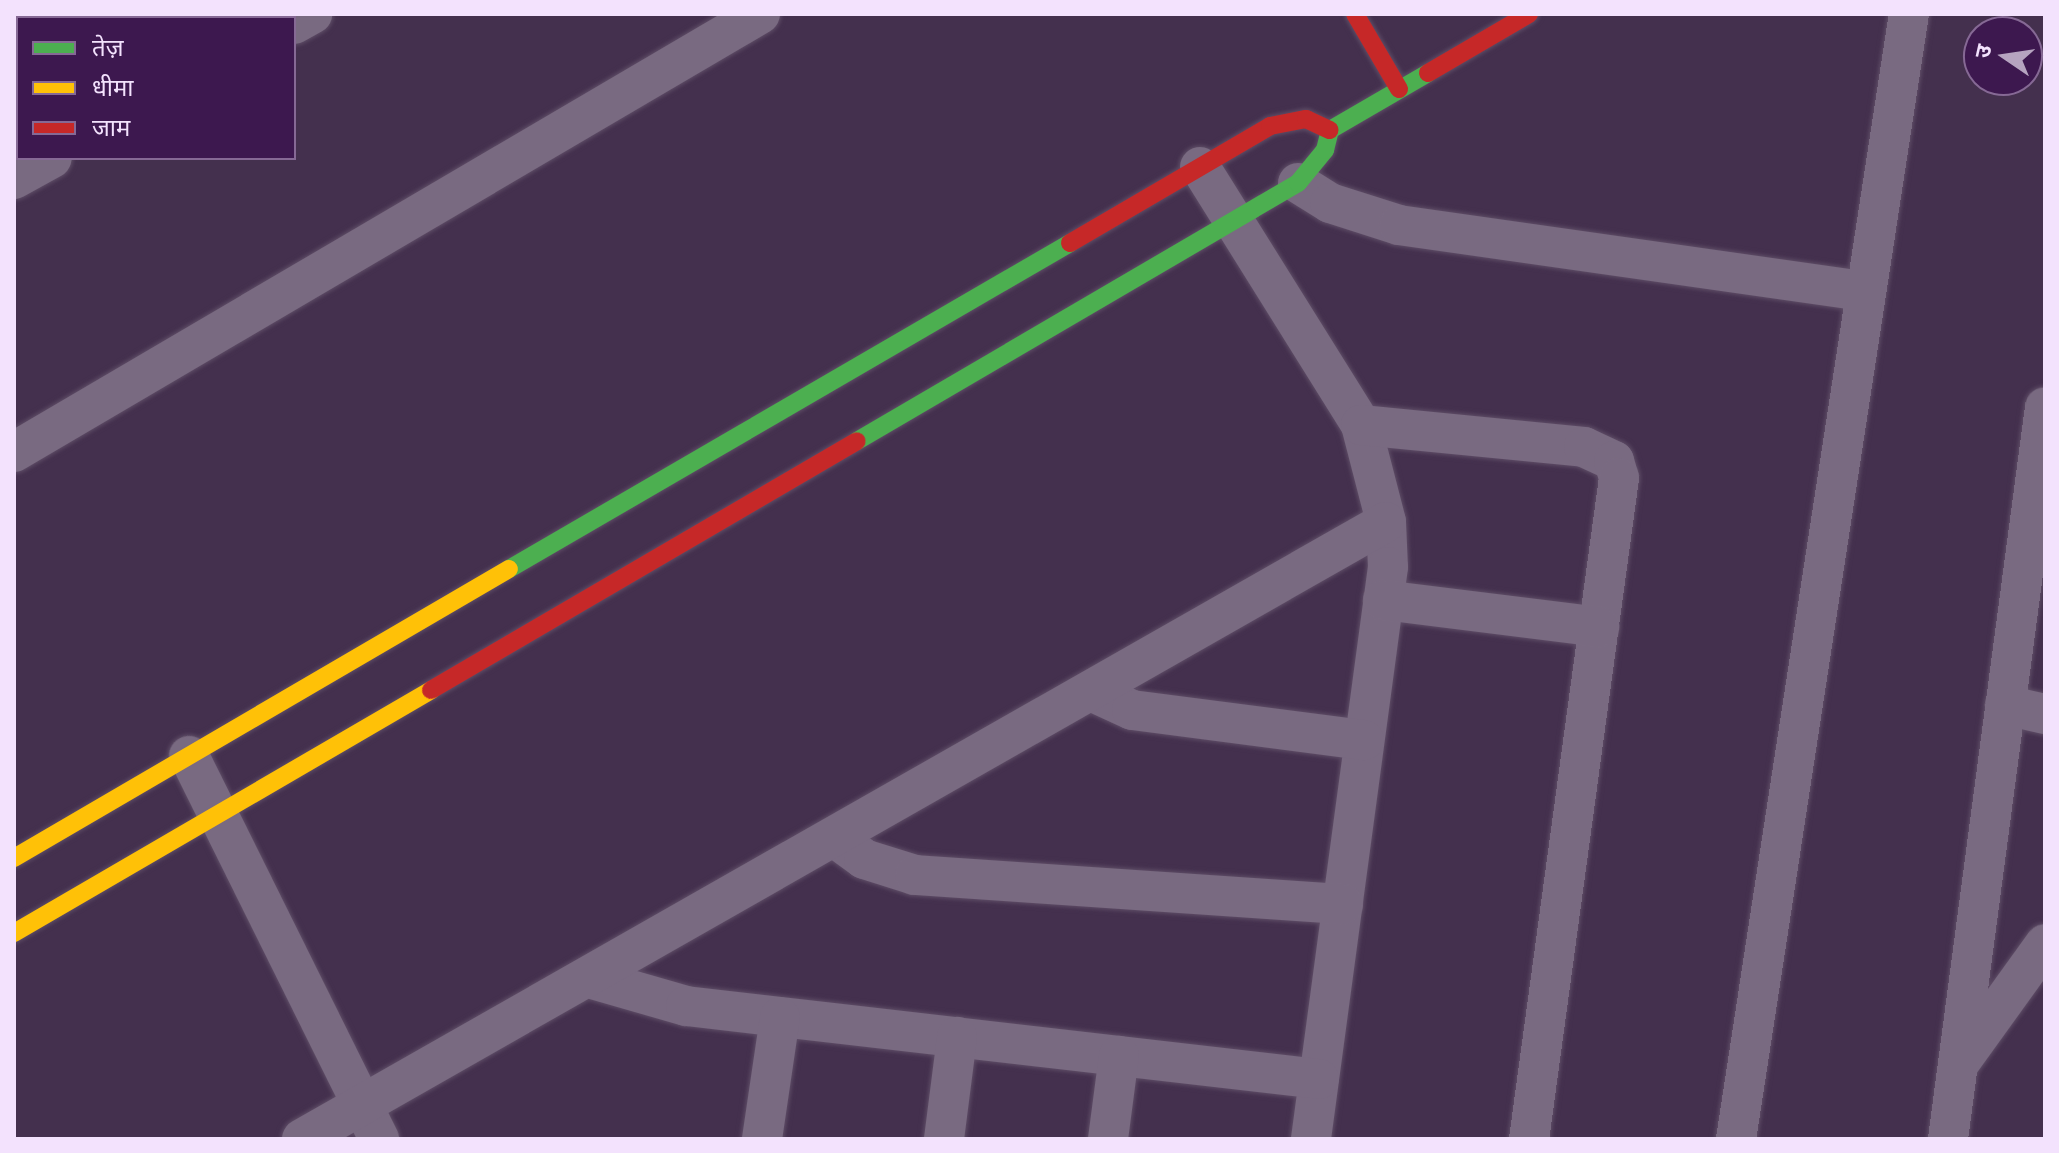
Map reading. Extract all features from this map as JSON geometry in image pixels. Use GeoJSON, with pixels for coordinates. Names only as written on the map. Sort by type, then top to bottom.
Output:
{"type":"FeatureCollection","features":[{"type":"Feature","properties":{"kind":"main road"},"geometry":{"type":"LineString","coordinates":[[1355,14],[1399,89]]}},
{"type":"Feature","properties":{"kind":"main road"},"geometry":{"type":"LineString","coordinates":[[14,858],[1200,167],[1287,119],[1330,130],[1529,14]]}},
{"type":"Feature","properties":{"kind":"main road"},"geometry":{"type":"LineString","coordinates":[[14,933],[1298,183],[1325,150],[1330,130]]}},
{"type":"Feature","properties":{"kind":"street"},"geometry":{"type":"LineString","coordinates":[[14,452],[760,14]]}},
{"type":"Feature","properties":{"kind":"street"},"geometry":{"type":"LineString","coordinates":[[1736,1139],[1862,291],[1909,14]]}},
{"type":"Feature","properties":{"kind":"street"},"geometry":{"type":"LineString","coordinates":[[14,179],[48,160]]}},
{"type":"Feature","properties":{"kind":"street"},"geometry":{"type":"LineString","coordinates":[[1200,167],[1230,222],[1361,425],[1386,522],[1383,600],[1311,1139]]}},
{"type":"Feature","properties":{"kind":"street"},"geometry":{"type":"LineString","coordinates":[[1298,183],[1330,203],[1399,225],[1862,291]]}},
{"type":"Feature","properties":{"kind":"street"},"geometry":{"type":"LineString","coordinates":[[1948,1139],[2045,407]]}},
{"type":"Feature","properties":{"kind":"street"},"geometry":{"type":"LineString","coordinates":[[1361,425],[1584,447],[1614,461],[1619,478],[1529,1139]]}},
{"type":"Feature","properties":{"kind":"street"},"geometry":{"type":"LineString","coordinates":[[302,1139],[371,1123],[589,978],[1386,522]]}},
{"type":"Feature","properties":{"kind":"street"},"geometry":{"type":"LineString","coordinates":[[1383,600],[1599,627]]}},
{"type":"Feature","properties":{"kind":"street"},"geometry":{"type":"LineString","coordinates":[[1091,691],[1132,710],[1364,740]]}},
{"type":"Feature","properties":{"kind":"street"},"geometry":{"type":"LineString","coordinates":[[2005,705],[2045,714]]}},
{"type":"Feature","properties":{"kind":"street"},"geometry":{"type":"LineString","coordinates":[[189,756],[214,816],[371,1123]]}},
{"type":"Feature","properties":{"kind":"street"},"geometry":{"type":"LineString","coordinates":[[834,837],[864,859],[915,875],[1343,904]]}},
{"type":"Feature","properties":{"kind":"street"},"geometry":{"type":"LineString","coordinates":[[1958,1066],[2045,944]]}},
{"type":"Feature","properties":{"kind":"street"},"geometry":{"type":"LineString","coordinates":[[589,978],[640,997],[780,1017],[1319,1079]]}},
{"type":"Feature","properties":{"kind":"street"},"geometry":{"type":"LineString","coordinates":[[762,1139],[780,1017]]}},
{"type":"Feature","properties":{"kind":"street"},"geometry":{"type":"LineString","coordinates":[[944,1139],[957,1037]]}},
{"type":"Feature","properties":{"kind":"street"},"geometry":{"type":"LineString","coordinates":[[1108,1139],[1119,1056]]}},
{"type":"Feature","properties":{"kind":"traffic: fast"},"geometry":{"type":"LineString","coordinates":[[857,441],[1298,183],[1325,150],[1330,130],[1428,73]]}},
{"type":"Feature","properties":{"kind":"traffic: fast"},"geometry":{"type":"LineString","coordinates":[[509,569],[1070,243]]}},
{"type":"Feature","properties":{"kind":"traffic: slow"},"geometry":{"type":"LineString","coordinates":[[14,858],[509,569]]}},
{"type":"Feature","properties":{"kind":"traffic: slow"},"geometry":{"type":"LineString","coordinates":[[14,933],[431,690]]}},
{"type":"Feature","properties":{"kind":"traffic: jam"},"geometry":{"type":"LineString","coordinates":[[1355,14],[1399,89]]}},
{"type":"Feature","properties":{"kind":"traffic: jam"},"geometry":{"type":"LineString","coordinates":[[1428,73],[1529,14]]}},
{"type":"Feature","properties":{"kind":"traffic: jam"},"geometry":{"type":"LineString","coordinates":[[1070,243],[1270,126],[1306,119],[1330,130]]}},
{"type":"Feature","properties":{"kind":"traffic: jam"},"geometry":{"type":"LineString","coordinates":[[431,690],[857,441]]}}]}
